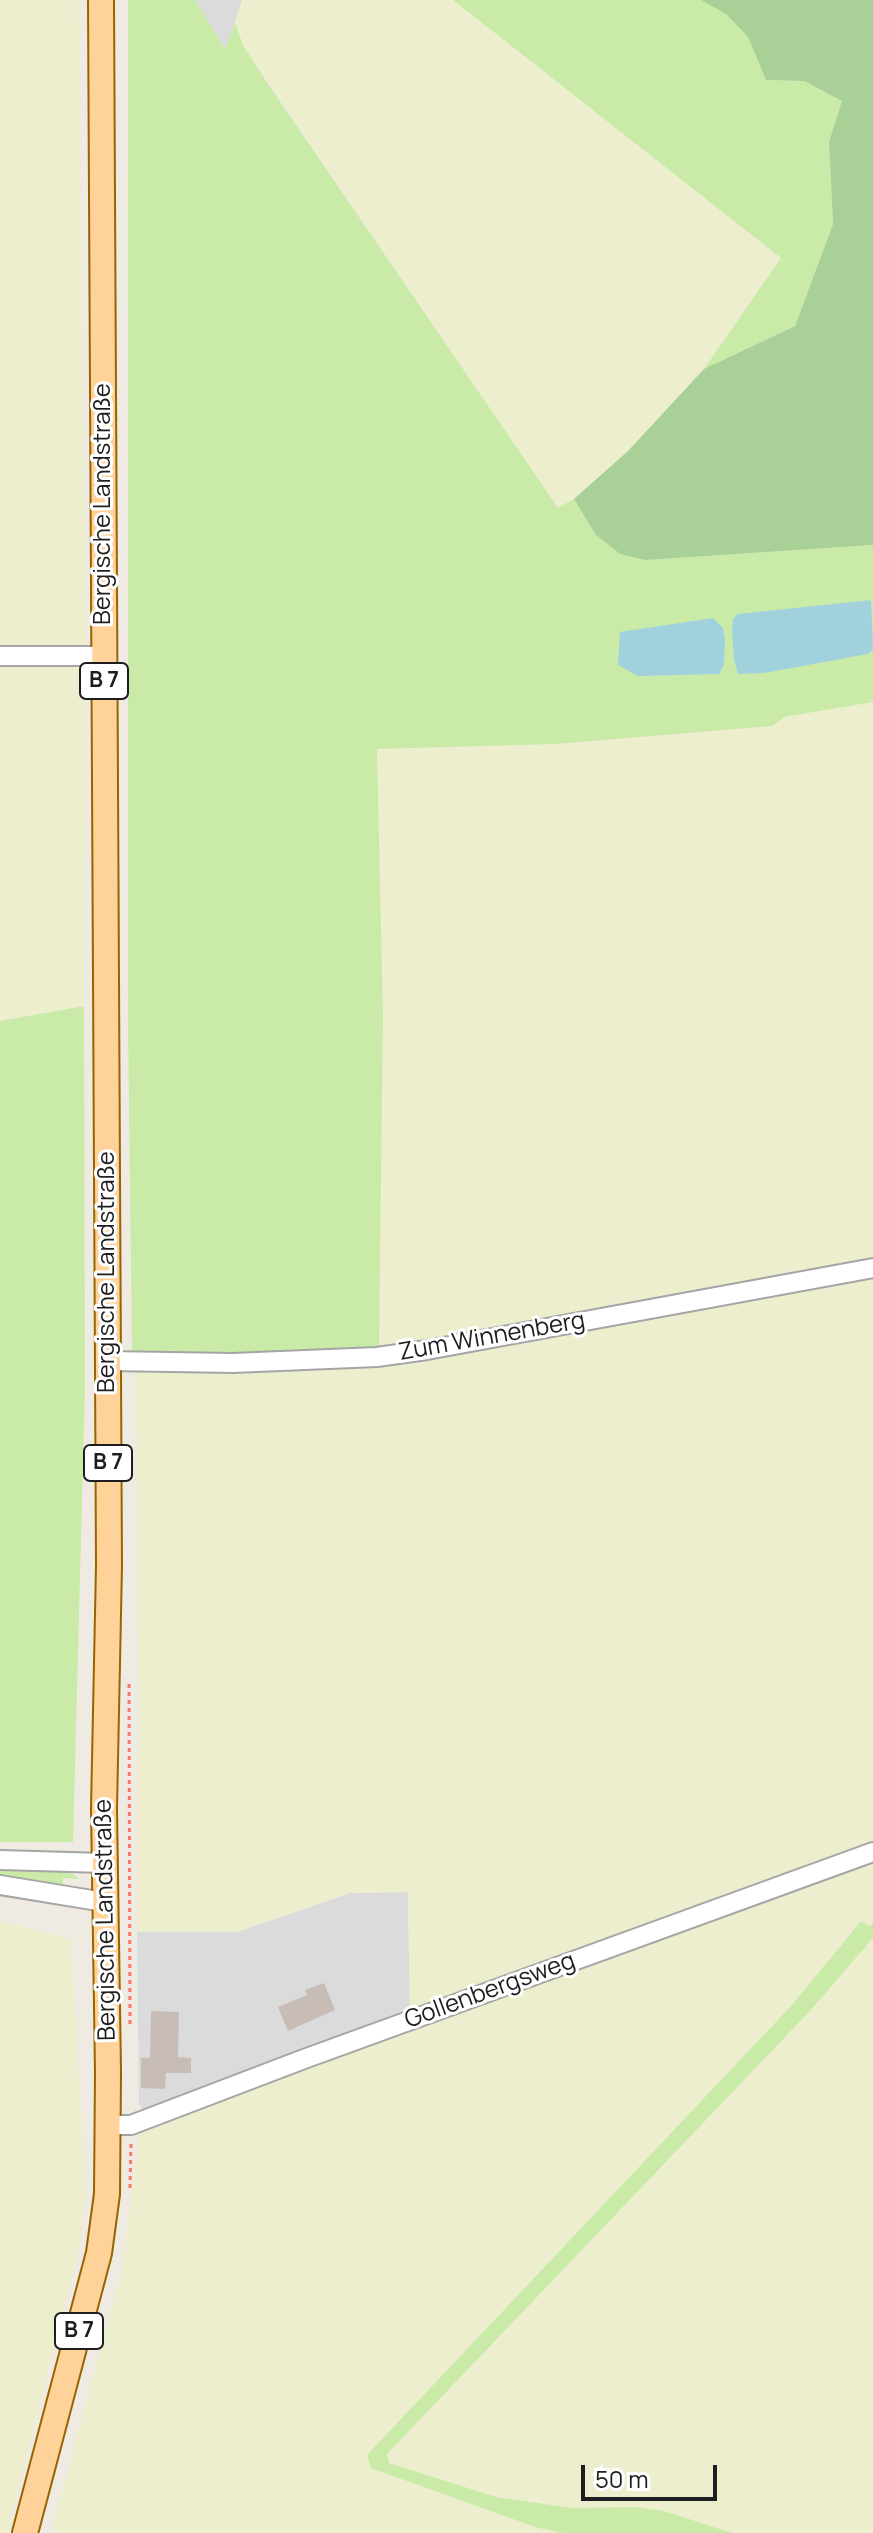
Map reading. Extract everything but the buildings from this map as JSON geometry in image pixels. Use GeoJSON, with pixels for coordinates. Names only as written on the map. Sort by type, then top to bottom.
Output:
{"type":"FeatureCollection","features":[{"type":"Feature","properties":{"kind":"main road","name":"Bergische Landstraße"},"geometry":{"type":"LineString","coordinates":[[25,2533],[99,2253],[106,2207],[108,2125],[104,1863],[109,1565],[101,0]]}},
{"type":"Feature","properties":{"kind":"street"},"geometry":{"type":"LineString","coordinates":[[0,656],[104,656]]}},
{"type":"Feature","properties":{"kind":"street","name":"Zum Winnenberg"},"geometry":{"type":"LineString","coordinates":[[107,1361],[233,1363],[377,1357],[873,1268]]}},
{"type":"Feature","properties":{"kind":"street","name":"Gollenbergsweg"},"geometry":{"type":"LineString","coordinates":[[108,2125],[131,2125],[319,2053],[873,1852]]}},
{"type":"Feature","properties":{"kind":"street"},"geometry":{"type":"LineString","coordinates":[[0,1860],[104,1863]]}},
{"type":"Feature","properties":{"kind":"street"},"geometry":{"type":"LineString","coordinates":[[0,1885],[104,1902]]}},
{"type":"Feature","properties":{"kind":"shaded area"},"geometry":{"type":"Polygon","coordinates":[[[195,0],[242,0],[226,50],[195,0]]]}},
{"type":"Feature","properties":{"kind":"shaded area"},"geometry":{"type":"Polygon","coordinates":[[[408,1892],[410,2013],[144,2111],[139,2104],[137,1932],[237,1932],[350,1893],[408,1892]]]}},
{"type":"Feature","properties":{"kind":"green space"},"geometry":{"type":"Polygon","coordinates":[[[0,0],[79,0],[86,646],[84,1006],[0,1021],[0,0]]]}},
{"type":"Feature","properties":{"kind":"green space"},"geometry":{"type":"Polygon","coordinates":[[[128,0],[195,0],[225,49],[235,23],[243,45],[266,81],[558,508],[574,499],[595,534],[620,554],[645,560],[873,545],[873,702],[784,717],[773,726],[556,744],[377,749],[383,1016],[379,1349],[132,1352],[128,1025],[128,0]]]}},
{"type":"Feature","properties":{"kind":"green space"},"geometry":{"type":"Polygon","coordinates":[[[242,0],[453,0],[781,258],[704,369],[628,451],[574,499],[558,509],[243,45],[235,23],[242,0]]]}},
{"type":"Feature","properties":{"kind":"green space"},"geometry":{"type":"Polygon","coordinates":[[[453,0],[701,0],[726,14],[748,37],[766,80],[804,81],[842,101],[829,142],[833,224],[795,326],[704,369],[781,258],[453,0]]]}},
{"type":"Feature","properties":{"kind":"green space"},"geometry":{"type":"Polygon","coordinates":[[[701,0],[873,0],[873,545],[645,560],[620,554],[595,534],[574,499],[628,451],[704,369],[795,326],[833,224],[829,142],[842,101],[804,81],[766,80],[748,37],[726,14],[701,0]]]}},
{"type":"Feature","properties":{"kind":"green space"},"geometry":{"type":"Polygon","coordinates":[[[873,702],[873,1262],[379,1349],[383,1016],[377,749],[556,744],[773,726],[784,717],[873,702]]]}},
{"type":"Feature","properties":{"kind":"green space"},"geometry":{"type":"Polygon","coordinates":[[[84,1006],[85,1388],[73,1842],[0,1842],[0,1021],[84,1006]]]}},
{"type":"Feature","properties":{"kind":"green space"},"geometry":{"type":"Polygon","coordinates":[[[873,1273],[873,1845],[410,2013],[408,1892],[350,1893],[237,1932],[137,1932],[139,1723],[135,1373],[233,1371],[873,1273]]]}},
{"type":"Feature","properties":{"kind":"green space"},"geometry":{"type":"Polygon","coordinates":[[[873,1860],[873,1923],[870,1927],[860,1921],[791,2006],[367,2455],[371,2468],[535,2527],[563,2533],[51,2533],[122,2269],[139,2134],[413,2028],[873,1860]]]}},
{"type":"Feature","properties":{"kind":"green space"},"geometry":{"type":"Polygon","coordinates":[[[0,1869],[69,1872],[80,1879],[63,1878],[63,1886],[0,1877],[0,1869]]]}},
{"type":"Feature","properties":{"kind":"green space"},"geometry":{"type":"Polygon","coordinates":[[[0,1921],[71,1939],[86,2193],[78,2255],[7,2533],[0,2533],[0,1921]]]}},
{"type":"Feature","properties":{"kind":"green space"},"geometry":{"type":"Polygon","coordinates":[[[861,1921],[870,1926],[873,1923],[873,1938],[809,2012],[387,2454],[389,2463],[496,2497],[572,2508],[634,2507],[664,2511],[732,2533],[563,2533],[535,2527],[371,2468],[367,2455],[791,2006],[861,1921]]]}},
{"type":"Feature","properties":{"kind":"green space"},"geometry":{"type":"Polygon","coordinates":[[[873,1938],[873,2533],[732,2533],[664,2511],[634,2507],[572,2508],[496,2497],[389,2463],[387,2454],[809,2012],[873,1938]]]}},
{"type":"Feature","properties":{"kind":"water"},"geometry":{"type":"Polygon","coordinates":[[[871,600],[873,649],[868,654],[764,673],[738,674],[732,630],[733,619],[738,614],[871,600]]]}},
{"type":"Feature","properties":{"kind":"water"},"geometry":{"type":"Polygon","coordinates":[[[713,618],[723,628],[725,640],[724,664],[719,674],[638,676],[618,665],[620,632],[713,618]]]}}]}
